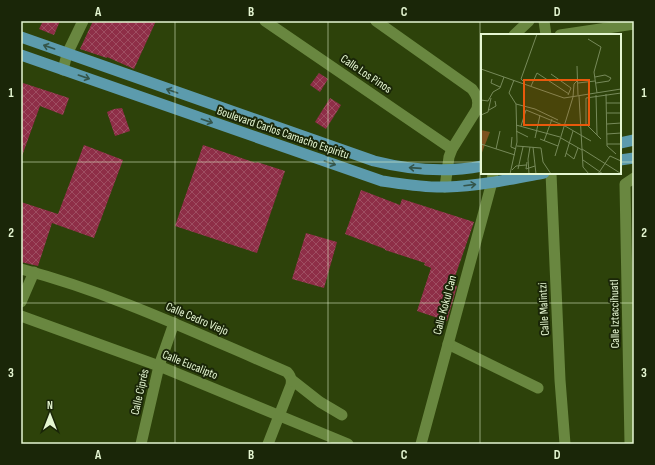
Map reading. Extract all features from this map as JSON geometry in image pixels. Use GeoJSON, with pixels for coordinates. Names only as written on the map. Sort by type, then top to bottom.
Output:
{"type":"FeatureCollection","features":[{"type":"Feature","properties":{"kind":"main road","name":"Boulevard Carlos Camacho Espíritu"},"geometry":{"type":"LineString","coordinates":[[21,37],[355,155],[392,166],[447,171],[481,166]]}},
{"type":"Feature","properties":{"kind":"main road","name":"Boulevard Carlos Camacho Espíritu"},"geometry":{"type":"LineString","coordinates":[[21,55],[367,176],[398,183],[445,187],[469,186],[492,178],[534,174]]}},
{"type":"Feature","properties":{"kind":"main road"},"geometry":{"type":"LineString","coordinates":[[621,143],[634,140]]}},
{"type":"Feature","properties":{"kind":"main road"},"geometry":{"type":"LineString","coordinates":[[621,160],[634,158]]}},
{"type":"Feature","properties":{"kind":"street"},"geometry":{"type":"LineString","coordinates":[[63,70],[67,54],[84,21]]}},
{"type":"Feature","properties":{"kind":"street","name":"Calle Los Pinos"},"geometry":{"type":"LineString","coordinates":[[265,21],[452,149]]}},
{"type":"Feature","properties":{"kind":"street"},"geometry":{"type":"LineString","coordinates":[[515,34],[528,21]]}},
{"type":"Feature","properties":{"kind":"street"},"geometry":{"type":"LineString","coordinates":[[544,21],[546,34]]}},
{"type":"Feature","properties":{"kind":"street"},"geometry":{"type":"LineString","coordinates":[[382,22],[472,89],[478,98],[479,102],[477,109],[452,149],[449,158],[445,187]]}},
{"type":"Feature","properties":{"kind":"street"},"geometry":{"type":"LineString","coordinates":[[567,34],[634,24]]}},
{"type":"Feature","properties":{"kind":"street","name":"Calle Malintzi"},"geometry":{"type":"LineString","coordinates":[[551,174],[560,380],[565,444]]}},
{"type":"Feature","properties":{"kind":"street","name":"Calle Kokul Can"},"geometry":{"type":"LineString","coordinates":[[421,444],[492,178]]}},
{"type":"Feature","properties":{"kind":"street","name":"Calle Iztaccíhuatl"},"geometry":{"type":"LineString","coordinates":[[630,181],[630,444]]}},
{"type":"Feature","properties":{"kind":"street","name":"Calle Cedro Viejo"},"geometry":{"type":"LineString","coordinates":[[21,269],[56,278],[110,297],[287,372],[292,380],[320,402],[342,415]]}},
{"type":"Feature","properties":{"kind":"street"},"geometry":{"type":"LineString","coordinates":[[21,302],[34,272]]}},
{"type":"Feature","properties":{"kind":"street","name":"Calle Eucalipto"},"geometry":{"type":"LineString","coordinates":[[21,316],[159,366],[348,444]]}},
{"type":"Feature","properties":{"kind":"street","name":"Calle Ciprés"},"geometry":{"type":"LineString","coordinates":[[141,444],[159,366],[174,323]]}},
{"type":"Feature","properties":{"kind":"street"},"geometry":{"type":"LineString","coordinates":[[448,344],[538,388]]}},
{"type":"Feature","properties":{"kind":"street"},"geometry":{"type":"LineString","coordinates":[[268,444],[292,380]]}},
{"type":"Feature","properties":{"kind":"building"},"geometry":{"type":"Polygon","coordinates":[[[43,21],[60,21],[54,35],[39,29],[43,21]]]}},
{"type":"Feature","properties":{"kind":"building"},"geometry":{"type":"Polygon","coordinates":[[[93,21],[156,21],[134,69],[107,57],[80,49],[93,21]]]}},
{"type":"Feature","properties":{"kind":"building"},"geometry":{"type":"Polygon","coordinates":[[[319,73],[328,79],[320,92],[310,85],[319,73]]]}},
{"type":"Feature","properties":{"kind":"building"},"geometry":{"type":"Polygon","coordinates":[[[23,83],[69,98],[63,115],[40,106],[21,156],[21,88],[23,83]]]}},
{"type":"Feature","properties":{"kind":"building"},"geometry":{"type":"Polygon","coordinates":[[[330,98],[341,105],[326,129],[315,122],[330,98]]]}},
{"type":"Feature","properties":{"kind":"building"},"geometry":{"type":"Polygon","coordinates":[[[122,108],[130,131],[115,136],[107,112],[122,108]]]}},
{"type":"Feature","properties":{"kind":"building"},"geometry":{"type":"Polygon","coordinates":[[[84,145],[123,160],[94,238],[52,223],[38,266],[21,262],[21,202],[58,214],[84,145]]]}},
{"type":"Feature","properties":{"kind":"building"},"geometry":{"type":"Polygon","coordinates":[[[203,145],[285,171],[257,253],[175,226],[203,145]]]}},
{"type":"Feature","properties":{"kind":"building"},"geometry":{"type":"Polygon","coordinates":[[[361,190],[400,205],[402,199],[474,222],[452,285],[457,286],[447,321],[417,311],[431,268],[424,265],[425,263],[385,250],[345,234],[361,190]]]}},
{"type":"Feature","properties":{"kind":"building"},"geometry":{"type":"Polygon","coordinates":[[[306,233],[337,242],[324,288],[292,279],[306,233]]]}}]}
